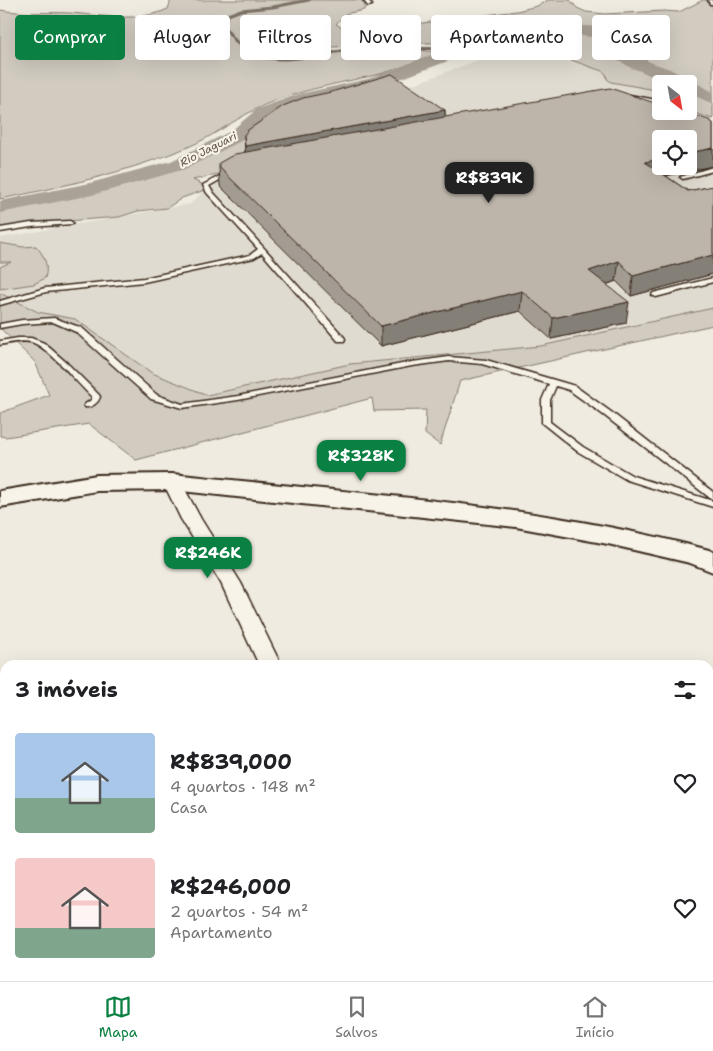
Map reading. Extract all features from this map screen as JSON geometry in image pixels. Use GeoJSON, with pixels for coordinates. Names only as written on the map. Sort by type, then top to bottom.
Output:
{"type":"FeatureCollection","features":[{"type":"Feature","properties":{"kind":"street"},"geometry":{"type":"LineString","coordinates":[[172,482],[191,519],[231,583],[268,660]]}},
{"type":"Feature","properties":{"kind":"street"},"geometry":{"type":"LineString","coordinates":[[0,499],[97,483],[172,482],[516,519],[608,535],[698,556],[713,563]]}},
{"type":"Feature","properties":{"kind":"lane"},"geometry":{"type":"LineString","coordinates":[[365,0],[370,5]]}},
{"type":"Feature","properties":{"kind":"lane"},"geometry":{"type":"LineString","coordinates":[[624,98],[638,97],[652,102]]}},
{"type":"Feature","properties":{"kind":"lane"},"geometry":{"type":"LineString","coordinates":[[683,177],[713,169]]}},
{"type":"Feature","properties":{"kind":"lane"},"geometry":{"type":"LineString","coordinates":[[233,170],[206,184],[209,192],[341,339]]}},
{"type":"Feature","properties":{"kind":"lane"},"geometry":{"type":"LineString","coordinates":[[0,230],[31,225],[70,223]]}},
{"type":"Feature","properties":{"kind":"lane"},"geometry":{"type":"LineString","coordinates":[[2,300],[45,290],[144,280],[252,256],[262,249]]}},
{"type":"Feature","properties":{"kind":"lane"},"geometry":{"type":"LineString","coordinates":[[656,295],[713,280]]}},
{"type":"Feature","properties":{"kind":"lane"},"geometry":{"type":"LineString","coordinates":[[0,326],[22,322],[54,320],[79,330],[154,397],[182,406],[238,398],[412,364],[449,359],[483,362],[572,388],[713,496]]}},
{"type":"Feature","properties":{"kind":"lane"},"geometry":{"type":"LineString","coordinates":[[0,343],[34,341],[44,347],[96,397],[95,401],[88,405]]}},
{"type":"Feature","properties":{"kind":"lane"},"geometry":{"type":"LineString","coordinates":[[554,382],[546,400],[546,424],[573,444],[630,478],[713,504]]}},
{"type":"Feature","properties":{"kind":"shaded area"},"geometry":{"type":"Polygon","coordinates":[[[171,0],[362,0],[365,6],[364,10],[341,15],[341,18],[336,24],[341,27],[341,47],[331,47],[331,15],[240,15],[240,60],[331,60],[331,51],[341,50],[341,60],[421,60],[421,50],[431,52],[431,57],[380,74],[277,100],[253,110],[198,143],[164,157],[118,172],[0,199],[0,10],[94,15],[15,15],[15,60],[125,60],[125,17],[135,17],[135,60],[230,60],[230,15],[148,15],[168,9],[171,0]]]}},
{"type":"Feature","properties":{"kind":"shaded area"},"geometry":{"type":"Polygon","coordinates":[[[548,0],[570,0],[577,8],[586,12],[605,14],[679,12],[703,0],[713,0],[713,93],[698,87],[698,75],[671,75],[645,60],[670,60],[670,15],[592,15],[592,27],[582,27],[582,15],[486,15],[517,11],[537,6],[548,0]]]}},
{"type":"Feature","properties":{"kind":"shaded area"},"geometry":{"type":"Polygon","coordinates":[[[431,22],[431,43],[421,43],[421,23],[431,22]]]}},
{"type":"Feature","properties":{"kind":"shaded area"},"geometry":{"type":"Polygon","coordinates":[[[582,33],[592,34],[592,60],[618,60],[652,75],[652,89],[611,82],[602,71],[571,60],[582,60],[582,33]]]}},
{"type":"Feature","properties":{"kind":"shaded area"},"geometry":{"type":"Polygon","coordinates":[[[478,60],[564,60],[583,65],[652,89],[652,120],[698,120],[698,113],[713,116],[713,308],[541,346],[350,364],[207,395],[152,373],[75,319],[38,312],[0,293],[0,238],[190,204],[245,153],[398,90],[478,60]]]}},
{"type":"Feature","properties":{"kind":"shaded area"},"geometry":{"type":"Polygon","coordinates":[[[698,96],[713,103],[713,119],[698,114],[698,96]]]}},
{"type":"Feature","properties":{"kind":"shaded area"},"geometry":{"type":"Polygon","coordinates":[[[312,101],[224,173],[193,180],[206,186],[205,190],[182,198],[167,208],[138,211],[119,217],[68,221],[57,227],[33,226],[0,232],[0,209],[115,188],[164,174],[221,150],[248,124],[268,110],[312,101]]]}},
{"type":"Feature","properties":{"kind":"shaded area"},"geometry":{"type":"Polygon","coordinates":[[[0,243],[23,247],[36,246],[45,260],[45,278],[34,284],[0,289],[0,267],[11,262],[0,262],[0,243]]]}},
{"type":"Feature","properties":{"kind":"shaded area"},"geometry":{"type":"Polygon","coordinates":[[[0,293],[38,312],[75,319],[152,373],[207,395],[350,364],[541,346],[713,308],[713,325],[460,381],[440,445],[425,434],[426,410],[374,411],[372,398],[136,460],[89,424],[6,437],[0,436],[0,413],[49,395],[35,362],[0,328],[0,293]]]}},
{"type":"Feature","properties":{"kind":"building"},"geometry":{"type":"Polygon","coordinates":[[[392,74],[445,110],[245,146],[244,135],[248,130],[283,106],[303,98],[392,74]]]}},
{"type":"Feature","properties":{"kind":"building"},"geometry":{"type":"Polygon","coordinates":[[[610,88],[652,102],[652,120],[698,120],[698,116],[713,123],[713,148],[697,151],[697,130],[652,130],[652,161],[645,162],[652,167],[652,175],[664,175],[688,191],[713,186],[713,255],[633,276],[619,261],[589,271],[629,302],[553,318],[522,291],[381,326],[219,167],[219,163],[235,154],[610,88]]]}},
{"type":"Feature","properties":{"kind":"waterway"},"geometry":{"type":"LineString","coordinates":[[309,0],[273,7],[241,10],[228,15],[222,24],[245,50],[268,58],[307,57],[360,49],[431,48]]}},
{"type":"Feature","properties":{"kind":"waterway","name":"Rio Jaguari"},"geometry":{"type":"LineString","coordinates":[[0,207],[92,189],[178,165],[238,135],[264,113],[305,98],[373,83],[463,49],[538,30],[577,30],[611,35],[624,55],[635,63],[668,75]]}},
{"type":"Feature","properties":{"kind":"waterway","name":"Rio Jaguari"},"geometry":{"type":"LineString","coordinates":[[698,91],[713,99]]}}]}
